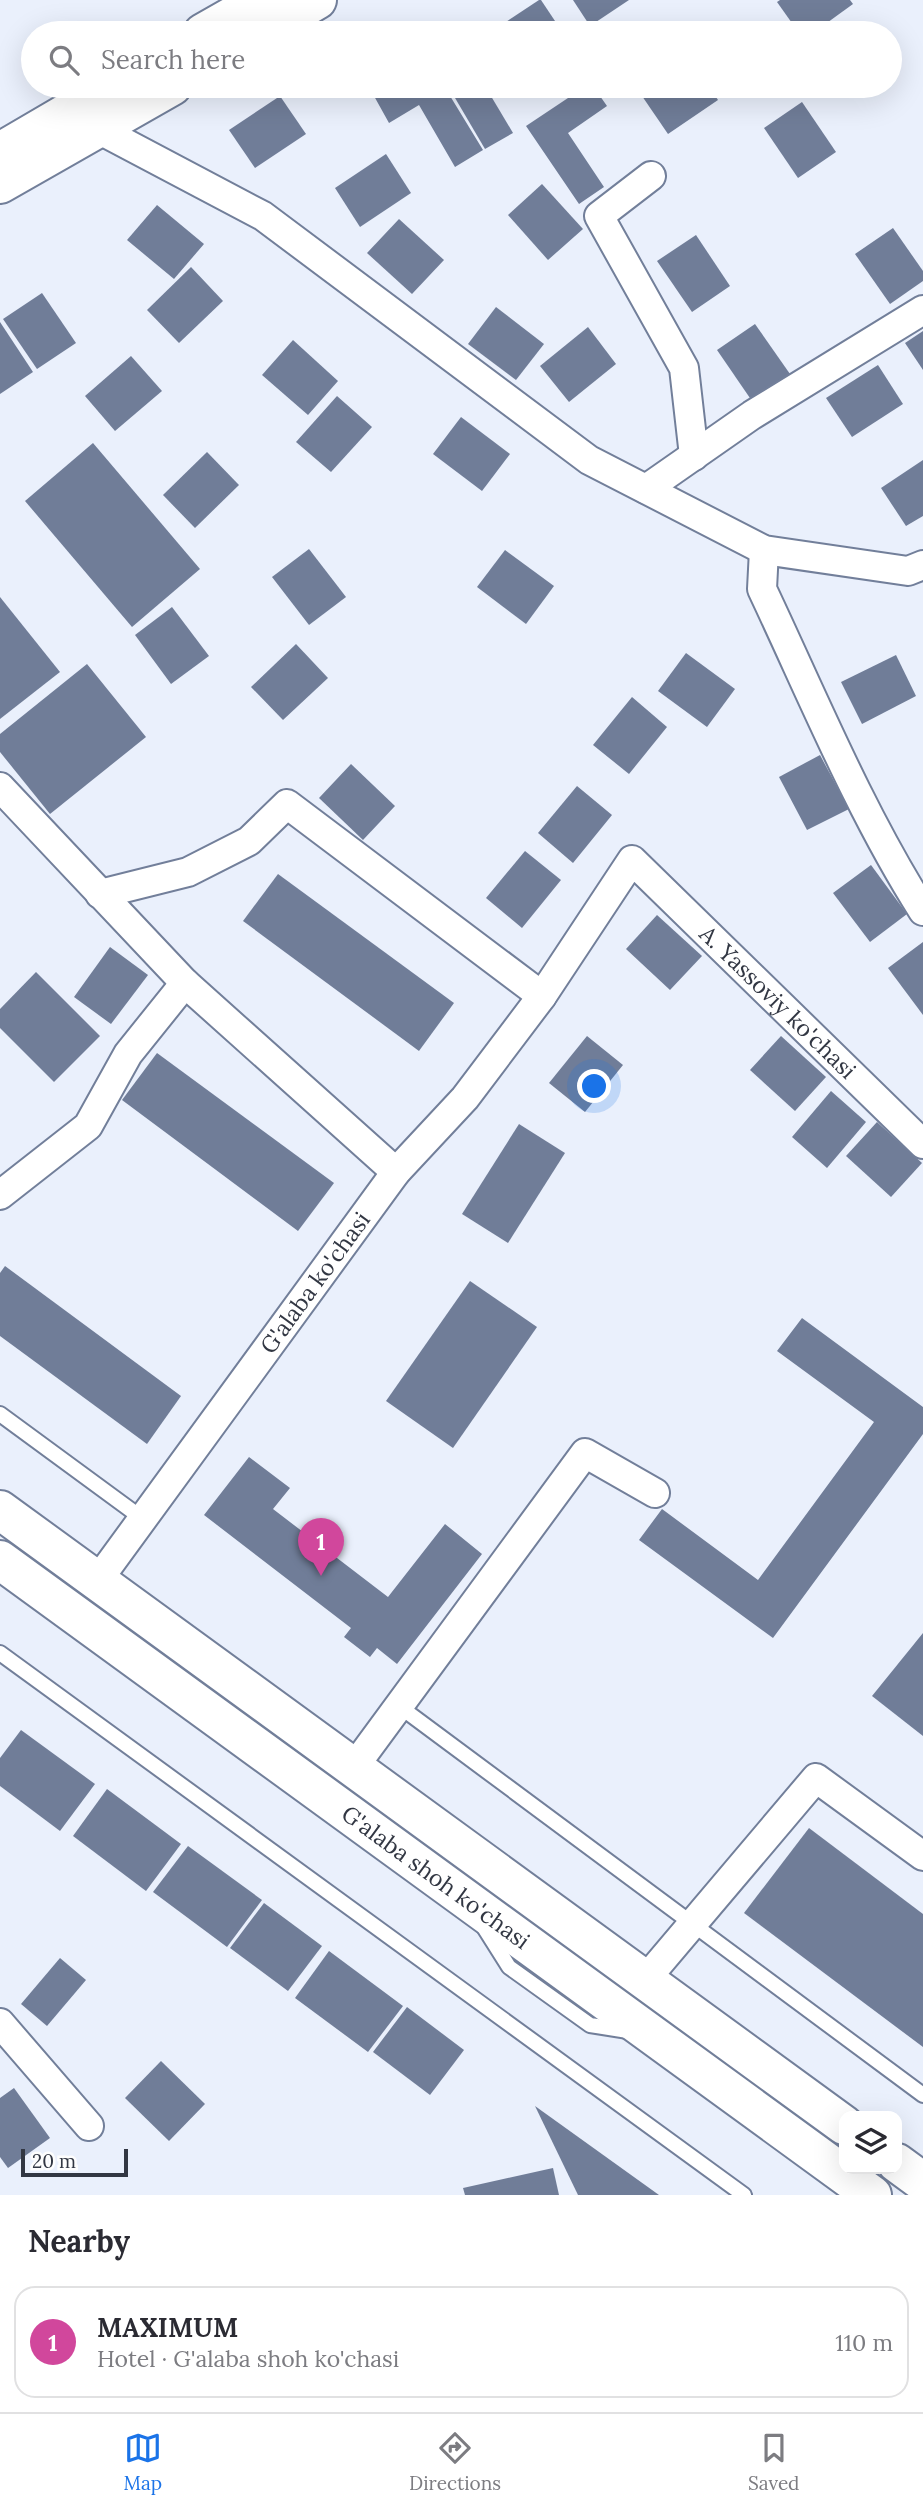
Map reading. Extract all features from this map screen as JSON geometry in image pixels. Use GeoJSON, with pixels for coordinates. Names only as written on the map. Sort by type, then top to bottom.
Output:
{"type":"FeatureCollection","features":[{"type":"Feature","properties":{"kind":"main road"},"geometry":{"type":"LineString","coordinates":[[224,21],[261,0]]}},
{"type":"Feature","properties":{"kind":"main road"},"geometry":{"type":"LineString","coordinates":[[281,21],[317,0]]}},
{"type":"Feature","properties":{"kind":"main road"},"geometry":{"type":"LineString","coordinates":[[0,184],[83,121],[103,98]]}},
{"type":"Feature","properties":{"kind":"main road"},"geometry":{"type":"LineString","coordinates":[[0,152],[141,98]]}},
{"type":"Feature","properties":{"kind":"main road","name":"G'alaba shoh ko'chasi"},"geometry":{"type":"LineString","coordinates":[[0,1510],[839,2120]]}},
{"type":"Feature","properties":{"kind":"main road","name":"G'alaba shoh ko'chasi"},"geometry":{"type":"LineString","coordinates":[[0,1560],[872,2195]]}},
{"type":"Feature","properties":{"kind":"main road"},"geometry":{"type":"LineString","coordinates":[[902,2167],[923,2182]]}},
{"type":"Feature","properties":{"kind":"street"},"geometry":{"type":"LineString","coordinates":[[83,121],[263,216],[589,460],[764,550],[908,571],[923,565]]}},
{"type":"Feature","properties":{"kind":"street"},"geometry":{"type":"LineString","coordinates":[[651,176],[599,216],[684,368],[694,456]]}},
{"type":"Feature","properties":{"kind":"street"},"geometry":{"type":"LineString","coordinates":[[646,489],[752,415],[923,310]]}},
{"type":"Feature","properties":{"kind":"street"},"geometry":{"type":"LineString","coordinates":[[764,550],[762,589],[871,820],[923,911]]}},
{"type":"Feature","properties":{"kind":"street"},"geometry":{"type":"LineString","coordinates":[[0,788],[184,983],[396,1172]]}},
{"type":"Feature","properties":{"kind":"street"},"geometry":{"type":"LineString","coordinates":[[100,894],[188,872],[249,841],[287,804],[542,996]]}},
{"type":"Feature","properties":{"kind":"street","name":"G'alaba ko'chasi"},"geometry":{"type":"LineString","coordinates":[[99,1580],[396,1172],[465,1098],[542,996],[632,860]]}},
{"type":"Feature","properties":{"kind":"street","name":"A. Yassoviy ko'chasi"},"geometry":{"type":"LineString","coordinates":[[632,860],[923,1144]]}},
{"type":"Feature","properties":{"kind":"street"},"geometry":{"type":"LineString","coordinates":[[0,1195],[88,1126],[128,1054],[184,983]]}},
{"type":"Feature","properties":{"kind":"street"},"geometry":{"type":"LineString","coordinates":[[354,1767],[585,1453],[654,1493]]}},
{"type":"Feature","properties":{"kind":"street"},"geometry":{"type":"LineString","coordinates":[[645,1980],[816,1778],[923,1856]]}},
{"type":"Feature","properties":{"kind":"street"},"geometry":{"type":"LineString","coordinates":[[0,2024],[89,2126]]}},
{"type":"Feature","properties":{"kind":"lane"},"geometry":{"type":"LineString","coordinates":[[0,1415],[143,1519]]}},
{"type":"Feature","properties":{"kind":"lane"},"geometry":{"type":"LineString","coordinates":[[0,1653],[744,2195]]}},
{"type":"Feature","properties":{"kind":"lane"},"geometry":{"type":"LineString","coordinates":[[399,1706],[923,2095]]}},
{"type":"Feature","properties":{"kind":"building"},"geometry":{"type":"Polygon","coordinates":[[[539,0],[555,21],[507,21],[539,0]]]}},
{"type":"Feature","properties":{"kind":"building"},"geometry":{"type":"Polygon","coordinates":[[[573,0],[629,0],[598,21],[587,21],[573,0]]]}},
{"type":"Feature","properties":{"kind":"building"},"geometry":{"type":"Polygon","coordinates":[[[850,0],[853,4],[830,21],[790,21],[777,2],[850,0]]]}},
{"type":"Feature","properties":{"kind":"building"},"geometry":{"type":"Polygon","coordinates":[[[277,98],[281,98],[306,134],[255,168],[229,130],[277,98]]]}},
{"type":"Feature","properties":{"kind":"building"},"geometry":{"type":"Polygon","coordinates":[[[375,98],[451,98],[483,150],[455,167],[419,105],[389,123],[375,98]]]}},
{"type":"Feature","properties":{"kind":"building"},"geometry":{"type":"Polygon","coordinates":[[[455,98],[492,98],[513,133],[485,149],[455,98]]]}},
{"type":"Feature","properties":{"kind":"building"},"geometry":{"type":"Polygon","coordinates":[[[568,98],[601,98],[607,106],[568,133],[604,187],[579,204],[526,126],[568,98]]]}},
{"type":"Feature","properties":{"kind":"building"},"geometry":{"type":"Polygon","coordinates":[[[643,98],[717,98],[718,100],[668,134],[643,98]]]}},
{"type":"Feature","properties":{"kind":"building"},"geometry":{"type":"Polygon","coordinates":[[[802,102],[836,152],[798,178],[764,128],[802,102]]]}},
{"type":"Feature","properties":{"kind":"building"},"geometry":{"type":"Polygon","coordinates":[[[386,154],[411,193],[360,227],[335,188],[386,154]]]}},
{"type":"Feature","properties":{"kind":"building"},"geometry":{"type":"Polygon","coordinates":[[[542,184],[583,229],[548,260],[508,215],[542,184]]]}},
{"type":"Feature","properties":{"kind":"building"},"geometry":{"type":"Polygon","coordinates":[[[157,205],[204,244],[174,279],[127,240],[157,205]]]}},
{"type":"Feature","properties":{"kind":"building"},"geometry":{"type":"Polygon","coordinates":[[[399,219],[444,260],[412,294],[367,253],[399,219]]]}},
{"type":"Feature","properties":{"kind":"building"},"geometry":{"type":"Polygon","coordinates":[[[893,228],[923,271],[923,281],[890,304],[855,254],[893,228]]]}},
{"type":"Feature","properties":{"kind":"building"},"geometry":{"type":"Polygon","coordinates":[[[696,235],[730,286],[692,312],[657,261],[696,235]]]}},
{"type":"Feature","properties":{"kind":"building"},"geometry":{"type":"Polygon","coordinates":[[[191,267],[223,301],[179,343],[147,310],[191,267]]]}},
{"type":"Feature","properties":{"kind":"building"},"geometry":{"type":"Polygon","coordinates":[[[42,293],[76,343],[37,369],[3,319],[42,293]]]}},
{"type":"Feature","properties":{"kind":"building"},"geometry":{"type":"Polygon","coordinates":[[[496,307],[544,344],[516,380],[468,344],[496,307]]]}},
{"type":"Feature","properties":{"kind":"building"},"geometry":{"type":"Polygon","coordinates":[[[0,322],[33,372],[0,394],[0,322]]]}},
{"type":"Feature","properties":{"kind":"building"},"geometry":{"type":"Polygon","coordinates":[[[755,324],[790,374],[752,401],[717,350],[755,324]]]}},
{"type":"Feature","properties":{"kind":"building"},"geometry":{"type":"Polygon","coordinates":[[[588,327],[616,364],[569,402],[540,366],[588,327]]]}},
{"type":"Feature","properties":{"kind":"building"},"geometry":{"type":"Polygon","coordinates":[[[923,331],[923,370],[905,343],[923,331]]]}},
{"type":"Feature","properties":{"kind":"building"},"geometry":{"type":"Polygon","coordinates":[[[293,340],[338,381],[308,415],[262,375],[293,340]]]}},
{"type":"Feature","properties":{"kind":"building"},"geometry":{"type":"Polygon","coordinates":[[[131,356],[162,391],[115,431],[85,396],[131,356]]]}},
{"type":"Feature","properties":{"kind":"building"},"geometry":{"type":"Polygon","coordinates":[[[878,365],[903,404],[852,437],[826,398],[878,365]]]}},
{"type":"Feature","properties":{"kind":"building"},"geometry":{"type":"Polygon","coordinates":[[[337,396],[372,427],[331,472],[296,442],[337,396]]]}},
{"type":"Feature","properties":{"kind":"building"},"geometry":{"type":"Polygon","coordinates":[[[461,417],[510,454],[482,491],[433,454],[461,417]]]}},
{"type":"Feature","properties":{"kind":"building"},"geometry":{"type":"Polygon","coordinates":[[[93,443],[200,569],[132,627],[25,501],[93,443]]]}},
{"type":"Feature","properties":{"kind":"building"},"geometry":{"type":"Polygon","coordinates":[[[207,452],[239,485],[195,528],[163,495],[207,452]]]}},
{"type":"Feature","properties":{"kind":"building"},"geometry":{"type":"Polygon","coordinates":[[[923,460],[923,516],[906,526],[881,488],[923,460]]]}},
{"type":"Feature","properties":{"kind":"building"},"geometry":{"type":"Polygon","coordinates":[[[309,549],[346,597],[309,625],[272,577],[309,549]]]}},
{"type":"Feature","properties":{"kind":"building"},"geometry":{"type":"Polygon","coordinates":[[[505,550],[554,586],[526,624],[477,587],[505,550]]]}},
{"type":"Feature","properties":{"kind":"building"},"geometry":{"type":"Polygon","coordinates":[[[0,597],[60,672],[0,719],[0,597]]]}},
{"type":"Feature","properties":{"kind":"building"},"geometry":{"type":"Polygon","coordinates":[[[172,607],[209,656],[171,684],[135,635],[172,607]]]}},
{"type":"Feature","properties":{"kind":"building"},"geometry":{"type":"Polygon","coordinates":[[[296,644],[328,678],[283,720],[251,687],[296,644]]]}},
{"type":"Feature","properties":{"kind":"building"},"geometry":{"type":"Polygon","coordinates":[[[686,653],[735,689],[707,727],[658,691],[686,653]]]}},
{"type":"Feature","properties":{"kind":"building"},"geometry":{"type":"Polygon","coordinates":[[[896,655],[916,696],[862,724],[841,682],[896,655]]]}},
{"type":"Feature","properties":{"kind":"building"},"geometry":{"type":"Polygon","coordinates":[[[87,664],[146,737],[50,814],[0,752],[0,734],[87,664]]]}},
{"type":"Feature","properties":{"kind":"building"},"geometry":{"type":"Polygon","coordinates":[[[632,697],[667,727],[629,774],[593,745],[632,697]]]}},
{"type":"Feature","properties":{"kind":"building"},"geometry":{"type":"Polygon","coordinates":[[[820,755],[849,809],[807,830],[779,777],[820,755]]]}},
{"type":"Feature","properties":{"kind":"building"},"geometry":{"type":"Polygon","coordinates":[[[351,764],[395,806],[363,840],[319,798],[351,764]]]}},
{"type":"Feature","properties":{"kind":"building"},"geometry":{"type":"Polygon","coordinates":[[[577,786],[612,815],[573,863],[538,833],[577,786]]]}},
{"type":"Feature","properties":{"kind":"building"},"geometry":{"type":"Polygon","coordinates":[[[525,851],[561,880],[522,928],[486,898],[525,851]]]}},
{"type":"Feature","properties":{"kind":"building"},"geometry":{"type":"Polygon","coordinates":[[[871,865],[907,914],[870,942],[833,893],[871,865]]]}},
{"type":"Feature","properties":{"kind":"building"},"geometry":{"type":"Polygon","coordinates":[[[278,874],[454,1003],[419,1051],[243,921],[278,874]]]}},
{"type":"Feature","properties":{"kind":"building"},"geometry":{"type":"Polygon","coordinates":[[[657,915],[702,956],[670,990],[626,949],[657,915]]]}},
{"type":"Feature","properties":{"kind":"building"},"geometry":{"type":"Polygon","coordinates":[[[923,942],[923,1015],[888,968],[923,942]]]}},
{"type":"Feature","properties":{"kind":"building"},"geometry":{"type":"Polygon","coordinates":[[[110,947],[148,975],[111,1024],[74,997],[110,947]]]}},
{"type":"Feature","properties":{"kind":"building"},"geometry":{"type":"Polygon","coordinates":[[[36,972],[100,1036],[54,1082],[0,1028],[0,1009],[36,972]]]}},
{"type":"Feature","properties":{"kind":"building"},"geometry":{"type":"Polygon","coordinates":[[[587,1036],[623,1065],[585,1112],[549,1083],[587,1036]]]}},
{"type":"Feature","properties":{"kind":"building"},"geometry":{"type":"Polygon","coordinates":[[[781,1036],[826,1077],[795,1111],[750,1070],[781,1036]]]}},
{"type":"Feature","properties":{"kind":"building"},"geometry":{"type":"Polygon","coordinates":[[[157,1053],[334,1183],[298,1231],[122,1100],[157,1053]]]}},
{"type":"Feature","properties":{"kind":"building"},"geometry":{"type":"Polygon","coordinates":[[[831,1091],[866,1122],[827,1168],[792,1137],[831,1091]]]}},
{"type":"Feature","properties":{"kind":"building"},"geometry":{"type":"Polygon","coordinates":[[[877,1122],[922,1163],[891,1197],[846,1156],[877,1122]]]}},
{"type":"Feature","properties":{"kind":"building"},"geometry":{"type":"Polygon","coordinates":[[[519,1124],[565,1153],[508,1243],[462,1214],[519,1124]]]}},
{"type":"Feature","properties":{"kind":"building"},"geometry":{"type":"Polygon","coordinates":[[[5,1266],[181,1396],[147,1444],[0,1336],[0,1273],[5,1266]]]}},
{"type":"Feature","properties":{"kind":"building"},"geometry":{"type":"Polygon","coordinates":[[[470,1281],[537,1327],[453,1448],[386,1401],[470,1281]]]}},
{"type":"Feature","properties":{"kind":"building"},"geometry":{"type":"Polygon","coordinates":[[[802,1318],[923,1407],[923,1434],[773,1638],[639,1540],[662,1509],[758,1580],[874,1422],[777,1351],[802,1318]]]}},
{"type":"Feature","properties":{"kind":"building"},"geometry":{"type":"Polygon","coordinates":[[[249,1457],[290,1488],[273,1509],[388,1597],[445,1524],[482,1554],[397,1664],[377,1648],[370,1657],[344,1637],[351,1628],[204,1515],[249,1457]]]}},
{"type":"Feature","properties":{"kind":"building"},"geometry":{"type":"Polygon","coordinates":[[[923,1633],[923,1736],[872,1696],[923,1633]]]}},
{"type":"Feature","properties":{"kind":"building"},"geometry":{"type":"Polygon","coordinates":[[[21,1730],[95,1784],[60,1831],[0,1786],[0,1758],[21,1730]]]}},
{"type":"Feature","properties":{"kind":"building"},"geometry":{"type":"Polygon","coordinates":[[[107,1789],[181,1844],[146,1891],[73,1836],[107,1789]]]}},
{"type":"Feature","properties":{"kind":"building"},"geometry":{"type":"Polygon","coordinates":[[[809,1828],[923,1914],[923,2047],[744,1913],[809,1828]]]}},
{"type":"Feature","properties":{"kind":"building"},"geometry":{"type":"Polygon","coordinates":[[[188,1846],[262,1900],[227,1947],[153,1892],[188,1846]]]}},
{"type":"Feature","properties":{"kind":"building"},"geometry":{"type":"Polygon","coordinates":[[[264,1903],[322,1946],[288,1991],[230,1948],[264,1903]]]}},
{"type":"Feature","properties":{"kind":"building"},"geometry":{"type":"Polygon","coordinates":[[[329,1951],[403,2006],[368,2052],[295,1998],[329,1951]]]}},
{"type":"Feature","properties":{"kind":"building"},"geometry":{"type":"Polygon","coordinates":[[[60,1958],[86,1980],[47,2026],[21,2004],[60,1958]]]}},
{"type":"Feature","properties":{"kind":"building"},"geometry":{"type":"Polygon","coordinates":[[[407,2007],[464,2050],[430,2095],[373,2052],[407,2007]]]}},
{"type":"Feature","properties":{"kind":"building"},"geometry":{"type":"Polygon","coordinates":[[[161,2061],[205,2104],[169,2141],[125,2098],[161,2061]]]}},
{"type":"Feature","properties":{"kind":"building"},"geometry":{"type":"Polygon","coordinates":[[[14,2088],[50,2138],[8,2168],[0,2157],[0,2098],[14,2088]]]}},
{"type":"Feature","properties":{"kind":"building"},"geometry":{"type":"Polygon","coordinates":[[[535,2106],[659,2195],[578,2195],[535,2106]]]}},
{"type":"Feature","properties":{"kind":"building"},"geometry":{"type":"Polygon","coordinates":[[[553,2168],[559,2195],[465,2195],[463,2188],[553,2168]]]}},
{"type":"Feature","properties":{"kind":"place","name":"MAXIMUM"},"geometry":{"type":"Point","coordinates":[321,1576]}}]}
